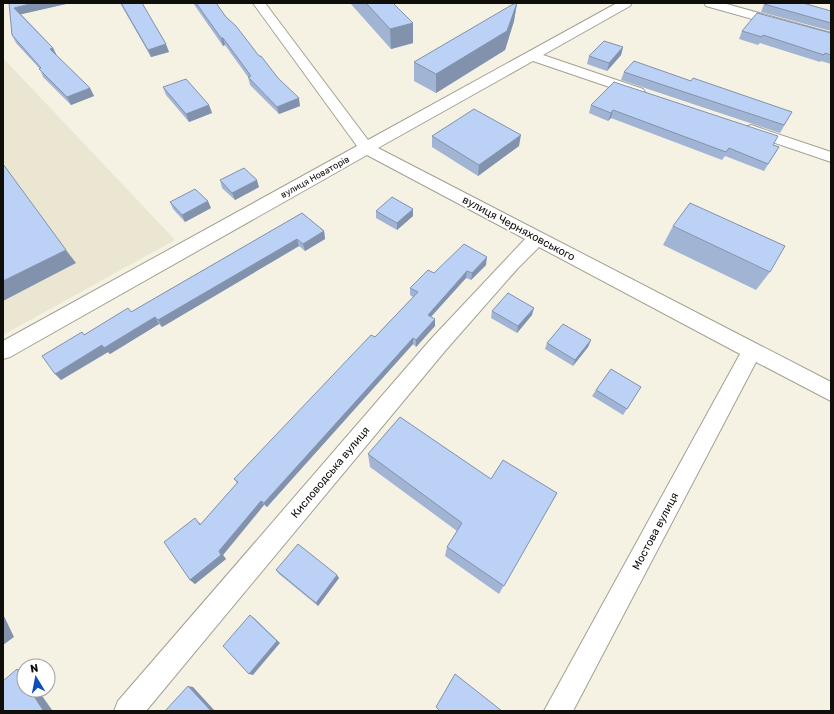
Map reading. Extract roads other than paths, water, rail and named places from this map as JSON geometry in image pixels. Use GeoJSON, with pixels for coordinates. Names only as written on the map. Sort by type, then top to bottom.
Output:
{"type":"FeatureCollection","features":[{"type":"Feature","properties":{"kind":"street","name":"вулиця Черняховського"},"geometry":{"type":"LineString","coordinates":[[259,3],[366,148],[831,392]]}},
{"type":"Feature","properties":{"kind":"street","name":"вулиця Новаторів"},"geometry":{"type":"LineString","coordinates":[[3,351],[626,3]]}},
{"type":"Feature","properties":{"kind":"street"},"geometry":{"type":"LineString","coordinates":[[710,3],[831,37]]}},
{"type":"Feature","properties":{"kind":"street"},"geometry":{"type":"LineString","coordinates":[[532,56],[652,96]]}},
{"type":"Feature","properties":{"kind":"street"},"geometry":{"type":"LineString","coordinates":[[741,127],[831,157]]}},
{"type":"Feature","properties":{"kind":"street","name":"Кисловодська вулиця"},"geometry":{"type":"LineString","coordinates":[[128,711],[438,345],[512,263],[538,238]]}},
{"type":"Feature","properties":{"kind":"street","name":"Мостова вулиця"},"geometry":{"type":"LineString","coordinates":[[558,711],[752,351]]}}]}
